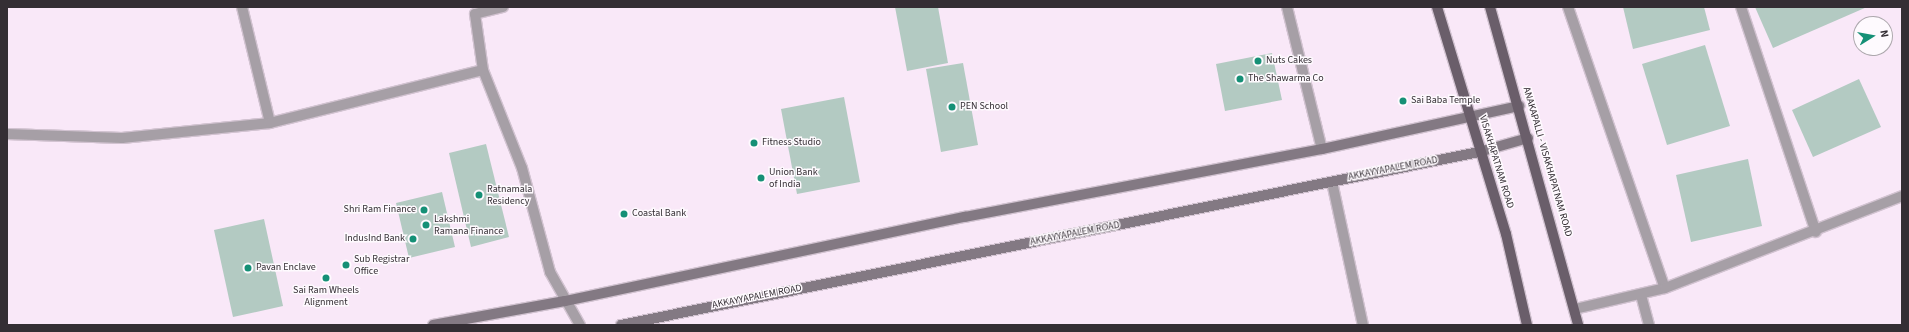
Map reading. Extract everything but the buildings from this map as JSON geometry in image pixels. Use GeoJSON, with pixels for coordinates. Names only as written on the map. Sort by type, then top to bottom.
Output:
{"type":"FeatureCollection","features":[{"type":"Feature","properties":{"kind":"main road","name":"VISAKHAPATNAM ROAD"},"geometry":{"type":"LineString","coordinates":[[1437,7],[1479,152],[1506,234],[1527,325]]}},
{"type":"Feature","properties":{"kind":"main road","name":"ANAKAPALLI - VISAKHAPATNAM ROAD"},"geometry":{"type":"LineString","coordinates":[[1490,7],[1528,138],[1575,309],[1578,325]]}},
{"type":"Feature","properties":{"kind":"main road"},"geometry":{"type":"LineString","coordinates":[[433,325],[565,301],[964,217],[1322,149],[1470,118],[1519,106]]}},
{"type":"Feature","properties":{"kind":"main road","name":"AKKAYYAPALEM ROAD"},"geometry":{"type":"LineString","coordinates":[[621,325],[1479,152],[1528,138]]}},
{"type":"Feature","properties":{"kind":"street"},"geometry":{"type":"LineString","coordinates":[[242,7],[270,123]]}},
{"type":"Feature","properties":{"kind":"street"},"geometry":{"type":"LineString","coordinates":[[503,7],[474,10],[483,70],[522,168],[550,272],[565,301],[580,325]]}},
{"type":"Feature","properties":{"kind":"street"},"geometry":{"type":"LineString","coordinates":[[1287,7],[1322,149]]}},
{"type":"Feature","properties":{"kind":"street"},"geometry":{"type":"LineString","coordinates":[[1568,7],[1665,288]]}},
{"type":"Feature","properties":{"kind":"street"},"geometry":{"type":"LineString","coordinates":[[1741,7],[1816,232]]}},
{"type":"Feature","properties":{"kind":"street"},"geometry":{"type":"LineString","coordinates":[[7,134],[122,138],[270,123],[483,70]]}},
{"type":"Feature","properties":{"kind":"street"},"geometry":{"type":"LineString","coordinates":[[1332,182],[1363,325]]}},
{"type":"Feature","properties":{"kind":"street"},"geometry":{"type":"LineString","coordinates":[[1575,309],[1641,295],[1665,288],[1816,232],[1902,196]]}},
{"type":"Feature","properties":{"kind":"street"},"geometry":{"type":"LineString","coordinates":[[1641,295],[1649,325]]}},
{"type":"Feature","properties":{"kind":"place","name":"Nuts Cakes"},"geometry":{"type":"Point","coordinates":[1258,61]}},
{"type":"Feature","properties":{"kind":"place","name":"The Shawarma Co"},"geometry":{"type":"Point","coordinates":[1240,79]}},
{"type":"Feature","properties":{"kind":"place","name":"Sai Baba Temple"},"geometry":{"type":"Point","coordinates":[1403,101]}},
{"type":"Feature","properties":{"kind":"place","name":"PEN School"},"geometry":{"type":"Point","coordinates":[952,107]}},
{"type":"Feature","properties":{"kind":"place","name":"Fitness Studio"},"geometry":{"type":"Point","coordinates":[754,143]}},
{"type":"Feature","properties":{"kind":"place","name":"Union Bank of India"},"geometry":{"type":"Point","coordinates":[761,178]}},
{"type":"Feature","properties":{"kind":"place","name":"Ratnamala Residency"},"geometry":{"type":"Point","coordinates":[479,195]}},
{"type":"Feature","properties":{"kind":"place","name":"Shri Ram Finance"},"geometry":{"type":"Point","coordinates":[424,210]}},
{"type":"Feature","properties":{"kind":"place","name":"Coastal Bank"},"geometry":{"type":"Point","coordinates":[624,214]}},
{"type":"Feature","properties":{"kind":"place","name":"Lakshmi Ramana Finance"},"geometry":{"type":"Point","coordinates":[426,225]}},
{"type":"Feature","properties":{"kind":"place","name":"IndusInd Bank"},"geometry":{"type":"Point","coordinates":[413,239]}},
{"type":"Feature","properties":{"kind":"place","name":"Sub Registrar Office"},"geometry":{"type":"Point","coordinates":[346,265]}},
{"type":"Feature","properties":{"kind":"place","name":"Pavan Enclave"},"geometry":{"type":"Point","coordinates":[248,268]}},
{"type":"Feature","properties":{"kind":"place","name":"Sai Ram Wheels Alignment"},"geometry":{"type":"Point","coordinates":[326,278]}}]}
